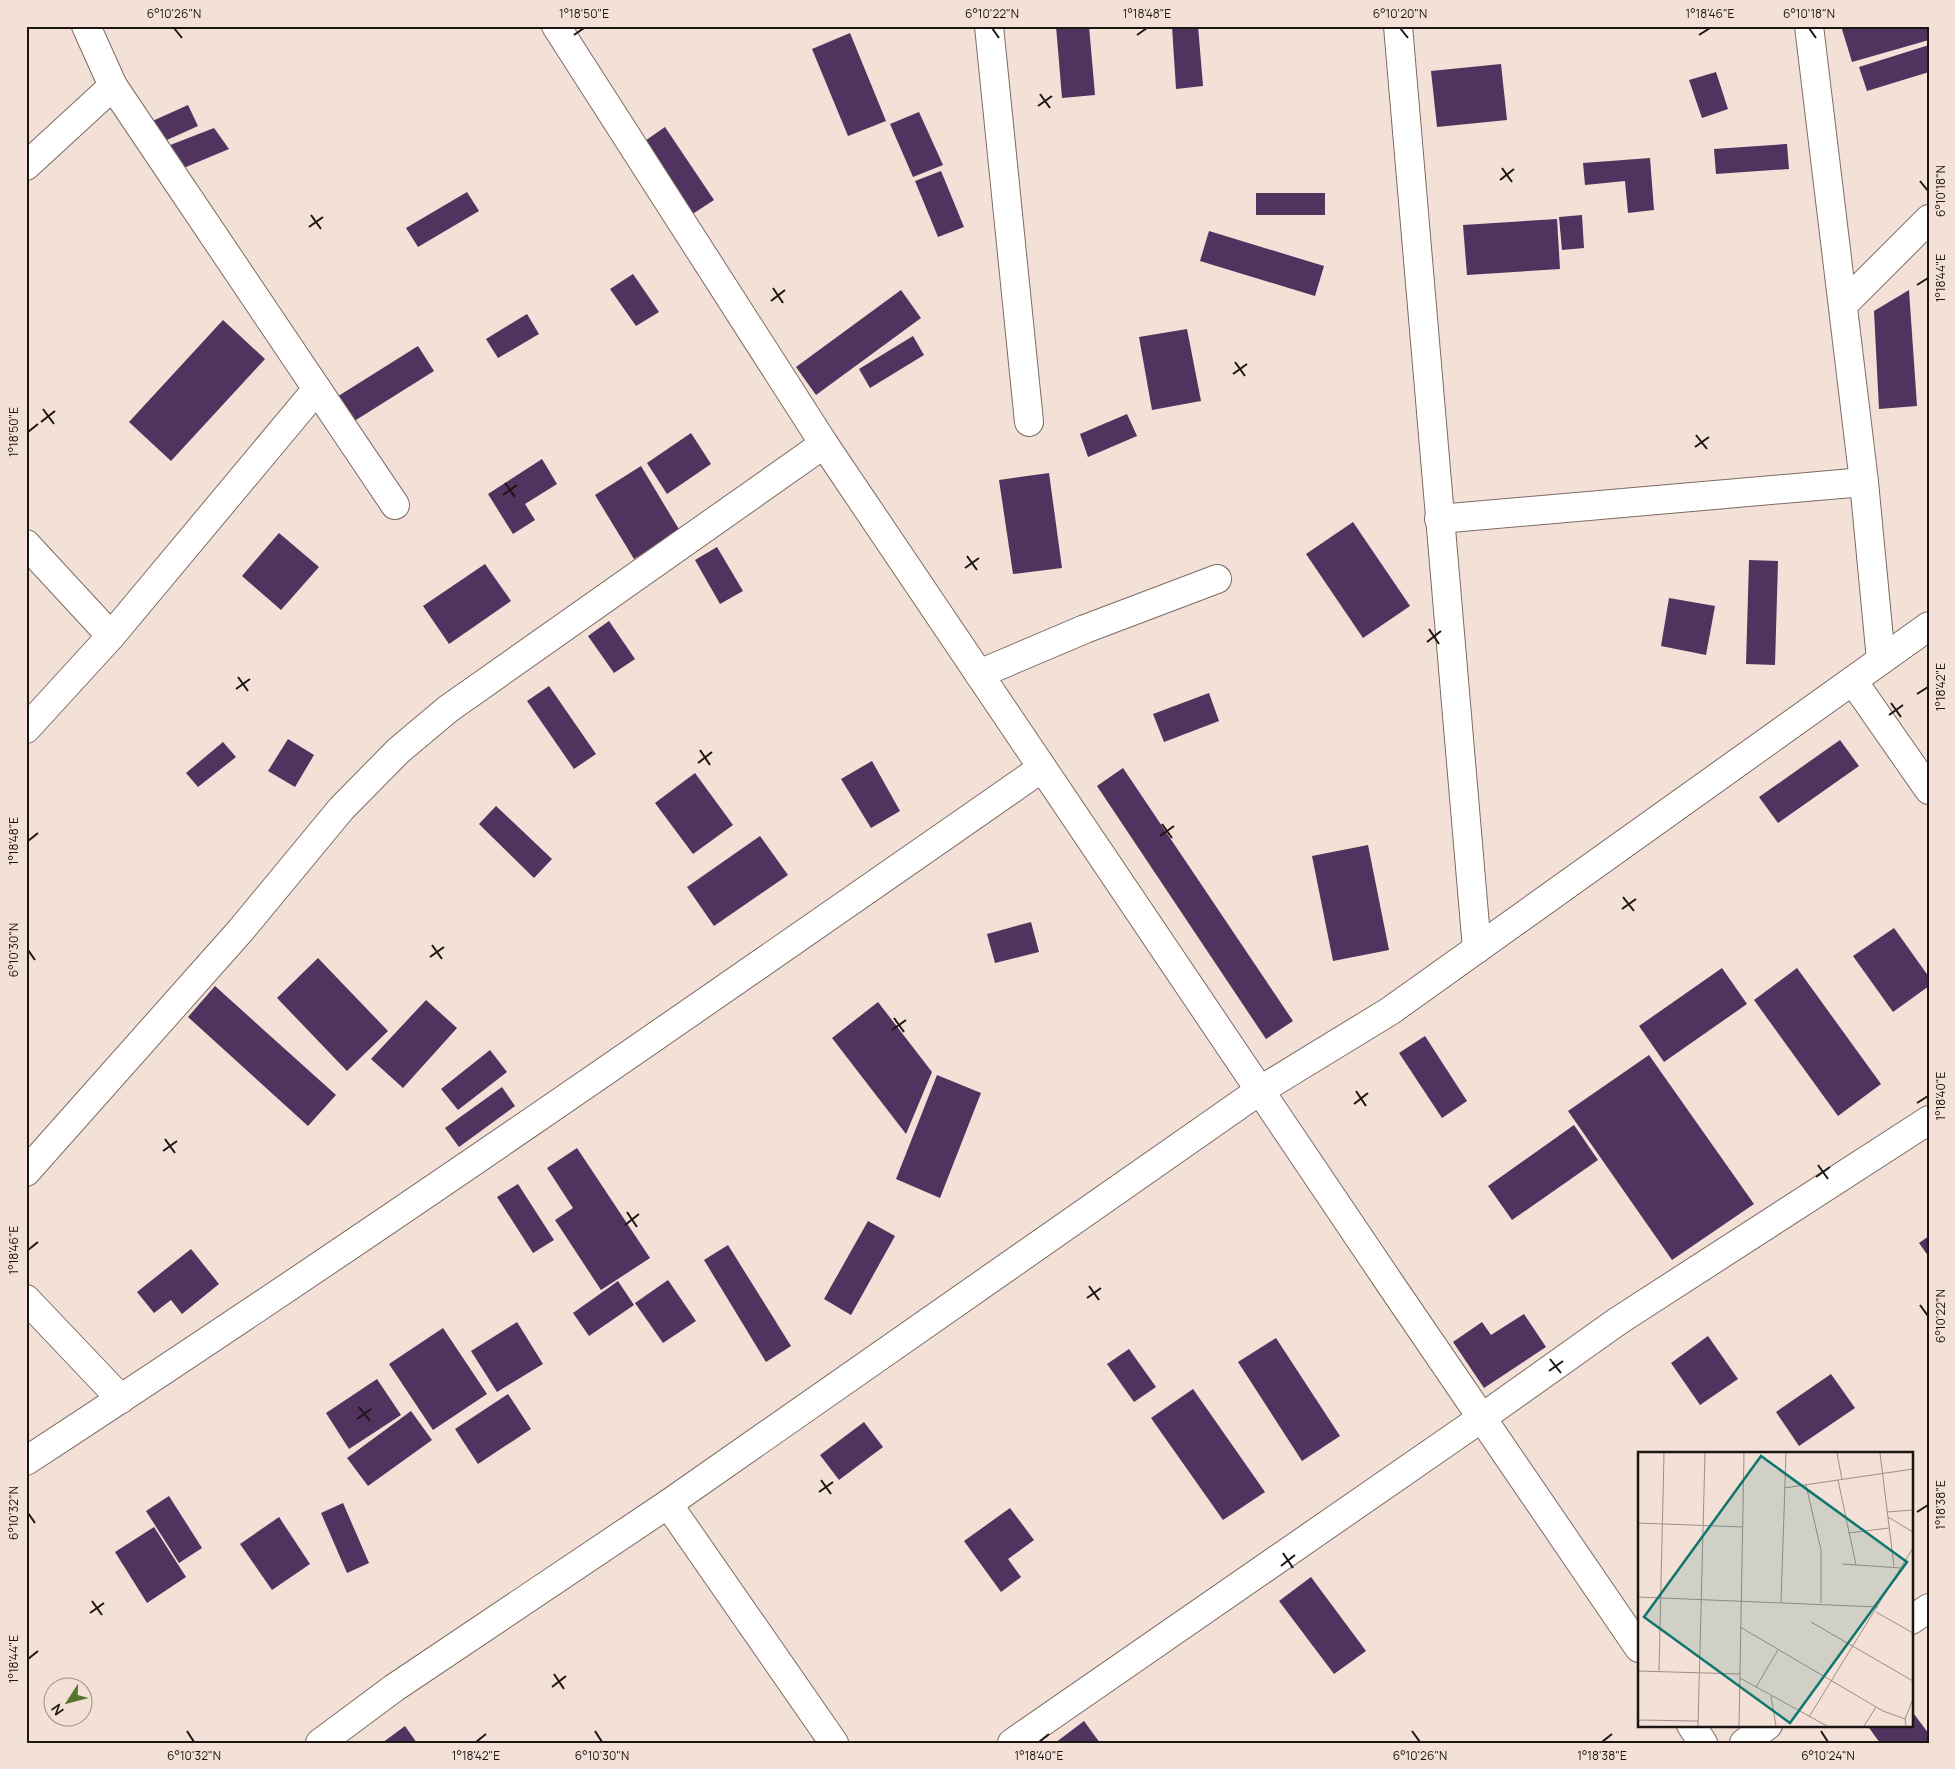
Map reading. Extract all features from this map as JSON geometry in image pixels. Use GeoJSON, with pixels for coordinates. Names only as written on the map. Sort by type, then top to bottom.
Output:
{"type":"FeatureCollection","features":[{"type":"Feature","properties":{"kind":"street"},"geometry":{"type":"LineString","coordinates":[[86,26],[113,86],[395,504]]}},
{"type":"Feature","properties":{"kind":"street"},"geometry":{"type":"LineString","coordinates":[[556,26],[824,444],[1259,1091],[1638,1647]]}},
{"type":"Feature","properties":{"kind":"street"},"geometry":{"type":"LineString","coordinates":[[988,26],[1029,422]]}},
{"type":"Feature","properties":{"kind":"street"},"geometry":{"type":"LineString","coordinates":[[1398,26],[1477,949]]}},
{"type":"Feature","properties":{"kind":"street"},"geometry":{"type":"LineString","coordinates":[[1809,26],[1864,482],[1881,660]]}},
{"type":"Feature","properties":{"kind":"street"},"geometry":{"type":"LineString","coordinates":[[26,166],[113,86]]}},
{"type":"Feature","properties":{"kind":"street"},"geometry":{"type":"LineString","coordinates":[[1843,305],[1929,220]]}},
{"type":"Feature","properties":{"kind":"street"},"geometry":{"type":"LineString","coordinates":[[26,729],[111,636],[317,388]]}},
{"type":"Feature","properties":{"kind":"street"},"geometry":{"type":"LineString","coordinates":[[26,1172],[241,930],[341,809],[398,751],[448,709],[824,444]]}},
{"type":"Feature","properties":{"kind":"street"},"geometry":{"type":"LineString","coordinates":[[1439,518],[1864,482]]}},
{"type":"Feature","properties":{"kind":"street"},"geometry":{"type":"LineString","coordinates":[[26,544],[111,636]]}},
{"type":"Feature","properties":{"kind":"street"},"geometry":{"type":"LineString","coordinates":[[979,674],[1085,628],[1217,579]]}},
{"type":"Feature","properties":{"kind":"street"},"geometry":{"type":"LineString","coordinates":[[320,1743],[402,1683],[668,1504],[1259,1091],[1390,1011],[1929,626]]}},
{"type":"Feature","properties":{"kind":"street"},"geometry":{"type":"LineString","coordinates":[[1853,682],[1929,790]]}},
{"type":"Feature","properties":{"kind":"street"},"geometry":{"type":"LineString","coordinates":[[26,1461],[121,1399],[646,1044],[1042,768]]}},
{"type":"Feature","properties":{"kind":"street"},"geometry":{"type":"LineString","coordinates":[[1012,1743],[1483,1417],[1618,1321],[1929,1120]]}},
{"type":"Feature","properties":{"kind":"street"},"geometry":{"type":"LineString","coordinates":[[26,1299],[121,1399]]}},
{"type":"Feature","properties":{"kind":"street"},"geometry":{"type":"LineString","coordinates":[[668,1504],[834,1743]]}},
{"type":"Feature","properties":{"kind":"street"},"geometry":{"type":"LineString","coordinates":[[1912,1619],[1929,1608]]}},
{"type":"Feature","properties":{"kind":"street"},"geometry":{"type":"LineString","coordinates":[[1692,1726],[1702,1743]]}},
{"type":"Feature","properties":{"kind":"street"},"geometry":{"type":"LineString","coordinates":[[1744,1743],[1767,1726]]}},
{"type":"Feature","properties":{"kind":"building"},"geometry":{"type":"Polygon","coordinates":[[[1056,26],[1089,26],[1095,95],[1062,98],[1056,26]]]}},
{"type":"Feature","properties":{"kind":"building"},"geometry":{"type":"Polygon","coordinates":[[[1172,26],[1198,26],[1203,86],[1176,89],[1172,26]]]}},
{"type":"Feature","properties":{"kind":"building"},"geometry":{"type":"Polygon","coordinates":[[[1841,26],[1929,26],[1929,40],[1852,62],[1841,26]]]}},
{"type":"Feature","properties":{"kind":"building"},"geometry":{"type":"Polygon","coordinates":[[[850,33],[886,121],[848,136],[812,49],[850,33]]]}},
{"type":"Feature","properties":{"kind":"building"},"geometry":{"type":"Polygon","coordinates":[[[1929,45],[1929,72],[1867,91],[1859,67],[1929,45]]]}},
{"type":"Feature","properties":{"kind":"building"},"geometry":{"type":"Polygon","coordinates":[[[1501,64],[1507,120],[1437,127],[1431,71],[1501,64]]]}},
{"type":"Feature","properties":{"kind":"building"},"geometry":{"type":"Polygon","coordinates":[[[1716,72],[1728,109],[1702,118],[1689,80],[1716,72]]]}},
{"type":"Feature","properties":{"kind":"building"},"geometry":{"type":"Polygon","coordinates":[[[188,105],[198,126],[158,144],[148,123],[188,105]]]}},
{"type":"Feature","properties":{"kind":"building"},"geometry":{"type":"Polygon","coordinates":[[[919,112],[943,165],[913,177],[890,124],[919,112]]]}},
{"type":"Feature","properties":{"kind":"building"},"geometry":{"type":"Polygon","coordinates":[[[665,127],[714,200],[691,215],[642,143],[665,127]]]}},
{"type":"Feature","properties":{"kind":"building"},"geometry":{"type":"Polygon","coordinates":[[[214,128],[229,149],[174,172],[160,149],[214,128]]]}},
{"type":"Feature","properties":{"kind":"building"},"geometry":{"type":"Polygon","coordinates":[[[1787,144],[1789,169],[1716,174],[1714,149],[1787,144]]]}},
{"type":"Feature","properties":{"kind":"building"},"geometry":{"type":"Polygon","coordinates":[[[1650,158],[1654,210],[1628,213],[1625,181],[1585,185],[1583,163],[1650,158]]]}},
{"type":"Feature","properties":{"kind":"building"},"geometry":{"type":"Polygon","coordinates":[[[941,171],[964,227],[938,237],[915,181],[941,171]]]}},
{"type":"Feature","properties":{"kind":"building"},"geometry":{"type":"Polygon","coordinates":[[[467,192],[479,211],[418,247],[406,228],[467,192]]]}},
{"type":"Feature","properties":{"kind":"building"},"geometry":{"type":"Polygon","coordinates":[[[1256,193],[1325,193],[1325,215],[1256,215],[1256,193]]]}},
{"type":"Feature","properties":{"kind":"building"},"geometry":{"type":"Polygon","coordinates":[[[1582,215],[1584,248],[1562,250],[1559,217],[1582,215]]]}},
{"type":"Feature","properties":{"kind":"building"},"geometry":{"type":"Polygon","coordinates":[[[1557,219],[1560,269],[1467,275],[1463,225],[1557,219]]]}},
{"type":"Feature","properties":{"kind":"building"},"geometry":{"type":"Polygon","coordinates":[[[1209,231],[1324,266],[1315,296],[1200,261],[1209,231]]]}},
{"type":"Feature","properties":{"kind":"building"},"geometry":{"type":"Polygon","coordinates":[[[633,274],[659,312],[636,326],[610,289],[633,274]]]}},
{"type":"Feature","properties":{"kind":"building"},"geometry":{"type":"Polygon","coordinates":[[[901,290],[921,318],[816,395],[796,367],[901,290]]]}},
{"type":"Feature","properties":{"kind":"building"},"geometry":{"type":"Polygon","coordinates":[[[1909,290],[1917,406],[1879,409],[1874,311],[1909,290]]]}},
{"type":"Feature","properties":{"kind":"building"},"geometry":{"type":"Polygon","coordinates":[[[527,314],[539,334],[498,358],[486,339],[527,314]]]}},
{"type":"Feature","properties":{"kind":"building"},"geometry":{"type":"Polygon","coordinates":[[[223,320],[265,359],[171,461],[129,422],[223,320]]]}},
{"type":"Feature","properties":{"kind":"building"},"geometry":{"type":"Polygon","coordinates":[[[1187,329],[1201,401],[1152,410],[1139,337],[1187,329]]]}},
{"type":"Feature","properties":{"kind":"building"},"geometry":{"type":"Polygon","coordinates":[[[913,336],[924,355],[870,388],[859,369],[913,336]]]}},
{"type":"Feature","properties":{"kind":"building"},"geometry":{"type":"Polygon","coordinates":[[[418,346],[434,371],[348,425],[332,400],[418,346]]]}},
{"type":"Feature","properties":{"kind":"building"},"geometry":{"type":"Polygon","coordinates":[[[1127,414],[1137,436],[1088,457],[1080,434],[1127,414]]]}},
{"type":"Feature","properties":{"kind":"building"},"geometry":{"type":"Polygon","coordinates":[[[691,433],[711,464],[667,494],[647,463],[691,433]]]}},
{"type":"Feature","properties":{"kind":"building"},"geometry":{"type":"Polygon","coordinates":[[[542,459],[557,484],[525,504],[535,520],[513,534],[488,494],[542,459]]]}},
{"type":"Feature","properties":{"kind":"building"},"geometry":{"type":"Polygon","coordinates":[[[641,466],[680,531],[634,559],[595,495],[641,466]]]}},
{"type":"Feature","properties":{"kind":"building"},"geometry":{"type":"Polygon","coordinates":[[[1049,473],[1062,568],[1013,574],[999,480],[1049,473]]]}},
{"type":"Feature","properties":{"kind":"building"},"geometry":{"type":"Polygon","coordinates":[[[1353,522],[1410,606],[1363,638],[1306,554],[1353,522]]]}},
{"type":"Feature","properties":{"kind":"building"},"geometry":{"type":"Polygon","coordinates":[[[279,533],[319,567],[281,610],[242,576],[279,533]]]}},
{"type":"Feature","properties":{"kind":"building"},"geometry":{"type":"Polygon","coordinates":[[[717,547],[743,591],[720,604],[695,560],[717,547]]]}},
{"type":"Feature","properties":{"kind":"building"},"geometry":{"type":"Polygon","coordinates":[[[1749,560],[1778,561],[1775,665],[1746,664],[1749,560]]]}},
{"type":"Feature","properties":{"kind":"building"},"geometry":{"type":"Polygon","coordinates":[[[485,564],[511,601],[449,644],[423,606],[485,564]]]}},
{"type":"Feature","properties":{"kind":"building"},"geometry":{"type":"Polygon","coordinates":[[[1669,598],[1715,606],[1706,655],[1661,646],[1669,598]]]}},
{"type":"Feature","properties":{"kind":"building"},"geometry":{"type":"Polygon","coordinates":[[[609,621],[635,659],[614,673],[588,636],[609,621]]]}},
{"type":"Feature","properties":{"kind":"building"},"geometry":{"type":"Polygon","coordinates":[[[549,686],[596,754],[574,769],[527,701],[549,686]]]}},
{"type":"Feature","properties":{"kind":"building"},"geometry":{"type":"Polygon","coordinates":[[[1209,693],[1219,721],[1164,742],[1153,714],[1209,693]]]}},
{"type":"Feature","properties":{"kind":"building"},"geometry":{"type":"Polygon","coordinates":[[[288,739],[314,755],[295,787],[268,771],[288,739]]]}},
{"type":"Feature","properties":{"kind":"building"},"geometry":{"type":"Polygon","coordinates":[[[1840,740],[1859,766],[1778,823],[1759,797],[1840,740]]]}},
{"type":"Feature","properties":{"kind":"building"},"geometry":{"type":"Polygon","coordinates":[[[223,742],[236,757],[198,787],[186,773],[223,742]]]}},
{"type":"Feature","properties":{"kind":"building"},"geometry":{"type":"Polygon","coordinates":[[[872,761],[900,811],[871,828],[841,779],[872,761]]]}},
{"type":"Feature","properties":{"kind":"building"},"geometry":{"type":"Polygon","coordinates":[[[1123,768],[1293,1021],[1266,1039],[1097,786],[1123,768]]]}},
{"type":"Feature","properties":{"kind":"building"},"geometry":{"type":"Polygon","coordinates":[[[695,773],[733,825],[693,854],[655,803],[695,773]]]}},
{"type":"Feature","properties":{"kind":"building"},"geometry":{"type":"Polygon","coordinates":[[[496,806],[552,859],[534,878],[479,824],[496,806]]]}},
{"type":"Feature","properties":{"kind":"building"},"geometry":{"type":"Polygon","coordinates":[[[760,836],[788,875],[714,926],[687,887],[760,836]]]}},
{"type":"Feature","properties":{"kind":"building"},"geometry":{"type":"Polygon","coordinates":[[[1368,845],[1389,950],[1333,961],[1312,856],[1368,845]]]}},
{"type":"Feature","properties":{"kind":"building"},"geometry":{"type":"Polygon","coordinates":[[[1031,922],[1039,952],[995,963],[987,934],[1031,922]]]}},
{"type":"Feature","properties":{"kind":"building"},"geometry":{"type":"Polygon","coordinates":[[[1894,928],[1929,977],[1929,986],[1893,1012],[1853,956],[1894,928]]]}},
{"type":"Feature","properties":{"kind":"building"},"geometry":{"type":"Polygon","coordinates":[[[318,958],[388,1031],[347,1071],[277,998],[318,958]]]}},
{"type":"Feature","properties":{"kind":"building"},"geometry":{"type":"Polygon","coordinates":[[[1722,968],[1747,1004],[1664,1062],[1639,1026],[1722,968]]]}},
{"type":"Feature","properties":{"kind":"building"},"geometry":{"type":"Polygon","coordinates":[[[1797,968],[1881,1084],[1838,1116],[1754,1000],[1797,968]]]}},
{"type":"Feature","properties":{"kind":"building"},"geometry":{"type":"Polygon","coordinates":[[[215,986],[336,1095],[308,1126],[188,1017],[215,986]]]}},
{"type":"Feature","properties":{"kind":"building"},"geometry":{"type":"Polygon","coordinates":[[[426,1000],[457,1028],[403,1088],[371,1059],[426,1000]]]}},
{"type":"Feature","properties":{"kind":"building"},"geometry":{"type":"Polygon","coordinates":[[[878,1002],[932,1072],[906,1134],[832,1038],[878,1002]]]}},
{"type":"Feature","properties":{"kind":"building"},"geometry":{"type":"Polygon","coordinates":[[[1425,1036],[1467,1101],[1442,1118],[1399,1053],[1425,1036]]]}},
{"type":"Feature","properties":{"kind":"building"},"geometry":{"type":"Polygon","coordinates":[[[490,1050],[507,1072],[458,1110],[441,1089],[490,1050]]]}},
{"type":"Feature","properties":{"kind":"building"},"geometry":{"type":"Polygon","coordinates":[[[1649,1055],[1754,1204],[1672,1260],[1568,1111],[1649,1055]]]}},
{"type":"Feature","properties":{"kind":"building"},"geometry":{"type":"Polygon","coordinates":[[[937,1075],[981,1093],[940,1198],[896,1179],[937,1075]]]}},
{"type":"Feature","properties":{"kind":"building"},"geometry":{"type":"Polygon","coordinates":[[[502,1087],[515,1106],[459,1147],[445,1128],[502,1087]]]}},
{"type":"Feature","properties":{"kind":"building"},"geometry":{"type":"Polygon","coordinates":[[[1574,1125],[1598,1160],[1512,1220],[1488,1186],[1574,1125]]]}},
{"type":"Feature","properties":{"kind":"building"},"geometry":{"type":"Polygon","coordinates":[[[577,1148],[650,1258],[601,1290],[555,1220],[573,1208],[547,1168],[577,1148]]]}},
{"type":"Feature","properties":{"kind":"building"},"geometry":{"type":"Polygon","coordinates":[[[518,1184],[554,1240],[533,1253],[497,1197],[518,1184]]]}},
{"type":"Feature","properties":{"kind":"building"},"geometry":{"type":"Polygon","coordinates":[[[868,1221],[895,1236],[851,1315],[824,1299],[868,1221]]]}},
{"type":"Feature","properties":{"kind":"building"},"geometry":{"type":"Polygon","coordinates":[[[1929,1236],[1929,1257],[1919,1243],[1929,1236]]]}},
{"type":"Feature","properties":{"kind":"building"},"geometry":{"type":"Polygon","coordinates":[[[728,1245],[791,1346],[766,1362],[704,1260],[728,1245]]]}},
{"type":"Feature","properties":{"kind":"building"},"geometry":{"type":"Polygon","coordinates":[[[191,1249],[219,1284],[182,1314],[171,1300],[154,1313],[137,1292],[191,1249]]]}},
{"type":"Feature","properties":{"kind":"building"},"geometry":{"type":"Polygon","coordinates":[[[668,1280],[696,1321],[663,1343],[635,1303],[668,1280]]]}},
{"type":"Feature","properties":{"kind":"building"},"geometry":{"type":"Polygon","coordinates":[[[618,1281],[634,1305],[589,1336],[573,1313],[618,1281]]]}},
{"type":"Feature","properties":{"kind":"building"},"geometry":{"type":"Polygon","coordinates":[[[1524,1314],[1546,1347],[1484,1388],[1453,1342],[1482,1322],[1491,1335],[1524,1314]]]}},
{"type":"Feature","properties":{"kind":"building"},"geometry":{"type":"Polygon","coordinates":[[[517,1322],[543,1364],[497,1392],[471,1351],[517,1322]]]}},
{"type":"Feature","properties":{"kind":"building"},"geometry":{"type":"Polygon","coordinates":[[[443,1328],[487,1394],[433,1430],[389,1364],[443,1328]]]}},
{"type":"Feature","properties":{"kind":"building"},"geometry":{"type":"Polygon","coordinates":[[[1708,1336],[1738,1379],[1700,1405],[1671,1363],[1708,1336]]]}},
{"type":"Feature","properties":{"kind":"building"},"geometry":{"type":"Polygon","coordinates":[[[1276,1338],[1340,1436],[1302,1461],[1238,1362],[1276,1338]]]}},
{"type":"Feature","properties":{"kind":"building"},"geometry":{"type":"Polygon","coordinates":[[[1129,1349],[1156,1387],[1134,1402],[1107,1364],[1129,1349]]]}},
{"type":"Feature","properties":{"kind":"building"},"geometry":{"type":"Polygon","coordinates":[[[1831,1374],[1855,1408],[1799,1446],[1776,1412],[1831,1374]]]}},
{"type":"Feature","properties":{"kind":"building"},"geometry":{"type":"Polygon","coordinates":[[[377,1379],[401,1415],[349,1449],[326,1413],[377,1379]]]}},
{"type":"Feature","properties":{"kind":"building"},"geometry":{"type":"Polygon","coordinates":[[[1193,1389],[1265,1492],[1223,1520],[1151,1418],[1193,1389]]]}},
{"type":"Feature","properties":{"kind":"building"},"geometry":{"type":"Polygon","coordinates":[[[508,1394],[531,1429],[478,1464],[455,1429],[508,1394]]]}},
{"type":"Feature","properties":{"kind":"building"},"geometry":{"type":"Polygon","coordinates":[[[411,1411],[432,1440],[368,1486],[347,1458],[411,1411]]]}},
{"type":"Feature","properties":{"kind":"building"},"geometry":{"type":"Polygon","coordinates":[[[864,1422],[883,1447],[839,1480],[820,1455],[864,1422]]]}},
{"type":"Feature","properties":{"kind":"building"},"geometry":{"type":"Polygon","coordinates":[[[169,1496],[202,1548],[179,1563],[146,1511],[169,1496]]]}},
{"type":"Feature","properties":{"kind":"building"},"geometry":{"type":"Polygon","coordinates":[[[343,1503],[369,1563],[347,1573],[321,1513],[343,1503]]]}},
{"type":"Feature","properties":{"kind":"building"},"geometry":{"type":"Polygon","coordinates":[[[1010,1508],[1034,1540],[1008,1559],[1021,1577],[1001,1592],[964,1541],[1010,1508]]]}},
{"type":"Feature","properties":{"kind":"building"},"geometry":{"type":"Polygon","coordinates":[[[279,1517],[310,1564],[272,1590],[240,1544],[279,1517]]]}},
{"type":"Feature","properties":{"kind":"building"},"geometry":{"type":"Polygon","coordinates":[[[154,1527],[186,1577],[147,1603],[115,1552],[154,1527]]]}},
{"type":"Feature","properties":{"kind":"building"},"geometry":{"type":"Polygon","coordinates":[[[1311,1577],[1366,1651],[1334,1674],[1279,1601],[1311,1577]]]}},
{"type":"Feature","properties":{"kind":"building"},"geometry":{"type":"Polygon","coordinates":[[[1912,1711],[1929,1734],[1929,1743],[1880,1743],[1868,1726],[1912,1726],[1912,1711]]]}},
{"type":"Feature","properties":{"kind":"building"},"geometry":{"type":"Polygon","coordinates":[[[1084,1721],[1100,1743],[1055,1743],[1084,1721]]]}},
{"type":"Feature","properties":{"kind":"building"},"geometry":{"type":"Polygon","coordinates":[[[405,1726],[417,1743],[382,1743],[405,1726]]]}}]}
